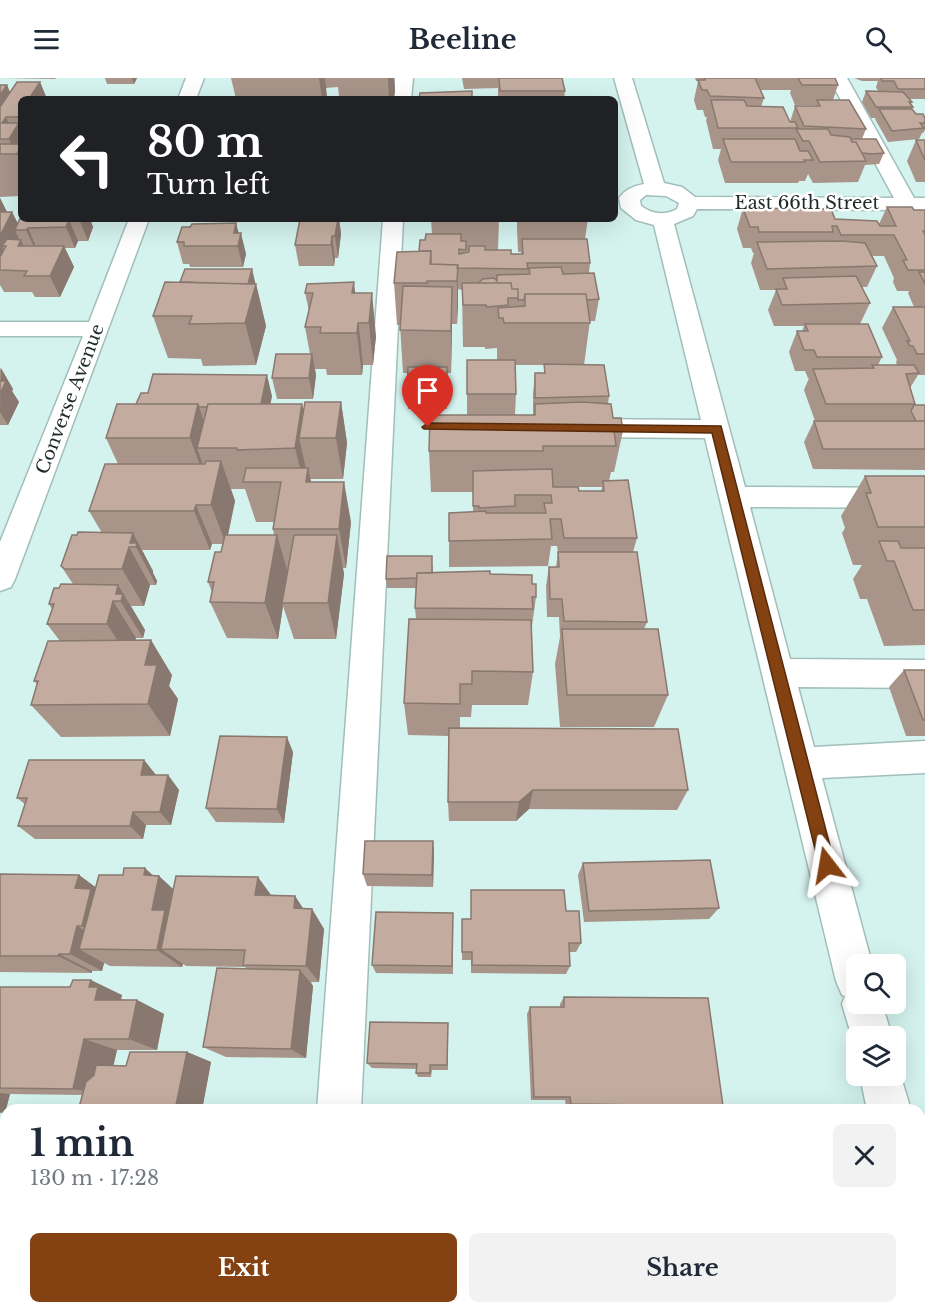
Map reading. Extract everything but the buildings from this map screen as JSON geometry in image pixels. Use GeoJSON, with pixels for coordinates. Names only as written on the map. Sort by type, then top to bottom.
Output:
{"type":"FeatureCollection","features":[{"type":"Feature","properties":{"kind":"street"},"geometry":{"type":"LineString","coordinates":[[188,96],[195,78]]}},
{"type":"Feature","properties":{"kind":"street"},"geometry":{"type":"LineString","coordinates":[[402,96],[404,78]]}},
{"type":"Feature","properties":{"kind":"street"},"geometry":{"type":"LineString","coordinates":[[623,78],[655,188]]}},
{"type":"Feature","properties":{"kind":"street"},"geometry":{"type":"LineString","coordinates":[[838,78],[916,203],[925,236]]}},
{"type":"Feature","properties":{"kind":"street"},"geometry":{"type":"LineString","coordinates":[[655,188],[672,190],[686,198],[688,203],[686,213],[663,220],[644,217],[622,203],[639,190],[655,188]]}},
{"type":"Feature","properties":{"kind":"street","name":"East 66th Street"},"geometry":{"type":"LineString","coordinates":[[688,203],[916,203]]}},
{"type":"Feature","properties":{"kind":"street"},"geometry":{"type":"LineString","coordinates":[[663,220],[849,954]]}},
{"type":"Feature","properties":{"kind":"street","name":"Converse Avenue"},"geometry":{"type":"LineString","coordinates":[[0,579],[138,222]]}},
{"type":"Feature","properties":{"kind":"street"},"geometry":{"type":"LineString","coordinates":[[339,1104],[393,222]]}},
{"type":"Feature","properties":{"kind":"street"},"geometry":{"type":"LineString","coordinates":[[0,329],[98,329]]}},
{"type":"Feature","properties":{"kind":"street"},"geometry":{"type":"LineString","coordinates":[[555,428],[717,429]]}},
{"type":"Feature","properties":{"kind":"street"},"geometry":{"type":"LineString","coordinates":[[734,497],[925,498]]}},
{"type":"Feature","properties":{"kind":"street"},"geometry":{"type":"LineString","coordinates":[[778,673],[925,674]]}},
{"type":"Feature","properties":{"kind":"street"},"geometry":{"type":"LineString","coordinates":[[801,763],[925,757]]}},
{"type":"Feature","properties":{"kind":"street"},"geometry":{"type":"LineString","coordinates":[[883,1086],[887,1104]]}},
{"type":"Feature","properties":{"kind":"route"},"geometry":{"type":"LineString","coordinates":[[428,427],[717,429],[827,865]]}}]}
